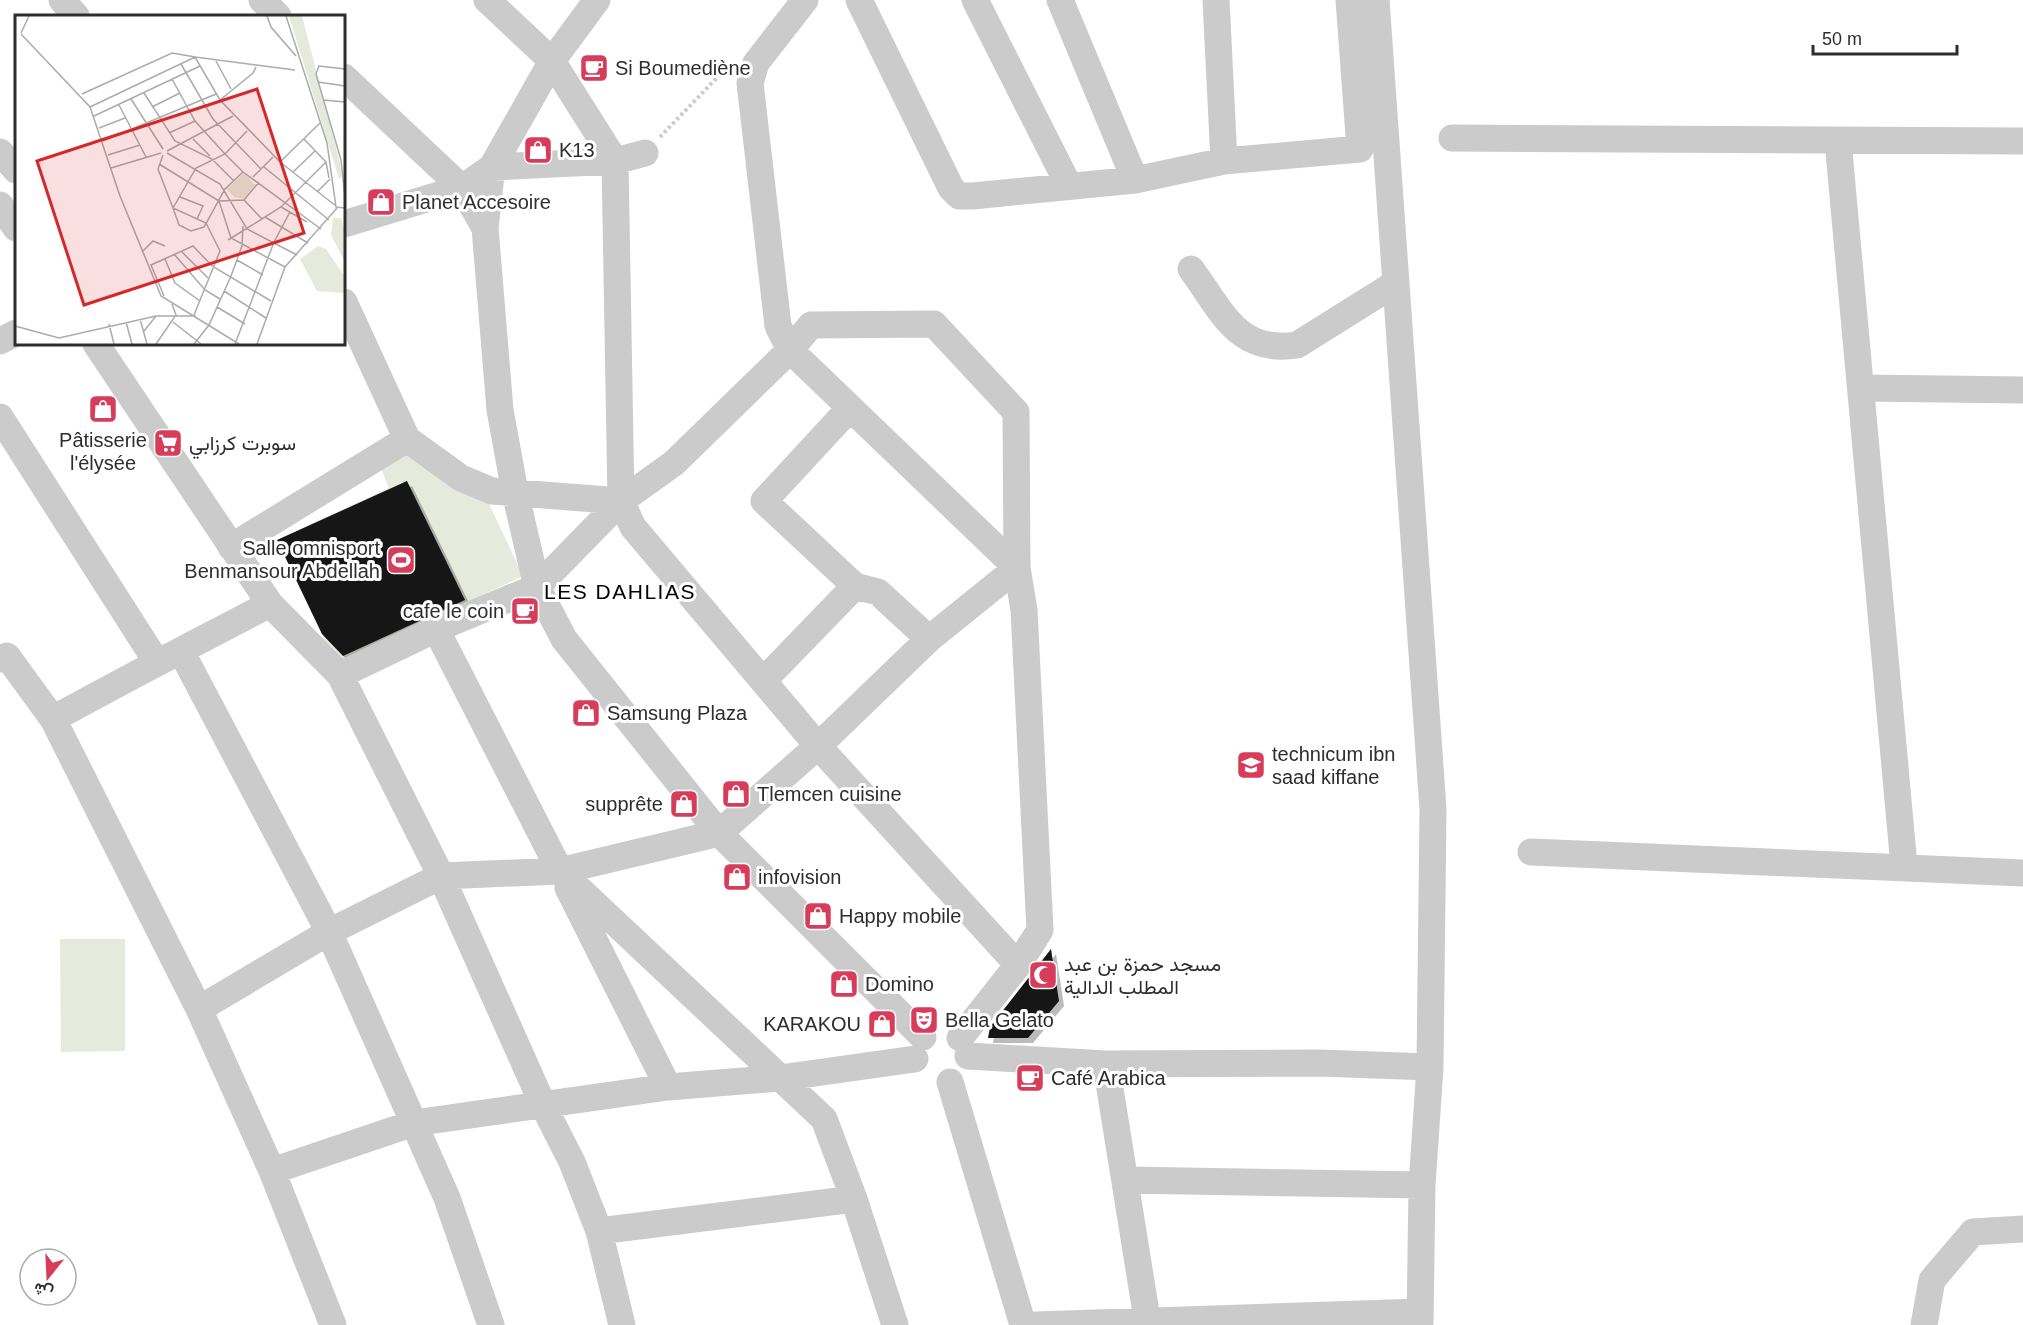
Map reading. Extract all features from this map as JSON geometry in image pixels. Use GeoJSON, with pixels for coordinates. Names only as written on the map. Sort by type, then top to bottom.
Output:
{"type":"FeatureCollection","features":[{"type":"Feature","properties":{"kind":"street"},"geometry":{"type":"LineString","coordinates":[[62,0],[75,15]]}},
{"type":"Feature","properties":{"kind":"street"},"geometry":{"type":"LineString","coordinates":[[487,0],[552,61],[615,161],[621,501],[633,527],[818,746],[1018,965]]}},
{"type":"Feature","properties":{"kind":"street"},"geometry":{"type":"LineString","coordinates":[[597,0],[552,61],[492,166],[485,228],[500,410],[515,492],[537,587],[564,639],[719,833],[919,1048]]}},
{"type":"Feature","properties":{"kind":"street"},"geometry":{"type":"LineString","coordinates":[[805,0],[756,63],[750,83],[778,326],[790,350],[1017,568]]}},
{"type":"Feature","properties":{"kind":"street"},"geometry":{"type":"LineString","coordinates":[[859,0],[951,188],[959,196],[1135,180],[1224,161],[1360,149],[1348,0]]}},
{"type":"Feature","properties":{"kind":"street"},"geometry":{"type":"LineString","coordinates":[[975,0],[1069,186]]}},
{"type":"Feature","properties":{"kind":"street"},"geometry":{"type":"LineString","coordinates":[[1060,0],[1135,180]]}},
{"type":"Feature","properties":{"kind":"street"},"geometry":{"type":"LineString","coordinates":[[1216,0],[1224,161]]}},
{"type":"Feature","properties":{"kind":"street"},"geometry":{"type":"LineString","coordinates":[[1036,1325],[1420,1319],[1422,1185],[1430,1066],[1433,809],[1376,0]]}},
{"type":"Feature","properties":{"kind":"street"},"geometry":{"type":"LineString","coordinates":[[345,78],[462,188],[485,228]]}},
{"type":"Feature","properties":{"kind":"street"},"geometry":{"type":"LineString","coordinates":[[1452,138],[2023,141]]}},
{"type":"Feature","properties":{"kind":"street"},"geometry":{"type":"LineString","coordinates":[[1838,141],[1904,866]]}},
{"type":"Feature","properties":{"kind":"street"},"geometry":{"type":"LineString","coordinates":[[0,152],[15,169]]}},
{"type":"Feature","properties":{"kind":"street"},"geometry":{"type":"LineString","coordinates":[[345,225],[462,188],[492,166],[615,161],[645,153]]}},
{"type":"Feature","properties":{"kind":"street"},"geometry":{"type":"LineString","coordinates":[[0,205],[15,227]]}},
{"type":"Feature","properties":{"kind":"street"},"geometry":{"type":"LineString","coordinates":[[1191,269],[1237,331],[1249,341],[1280,348],[1297,345],[1396,283]]}},
{"type":"Feature","properties":{"kind":"street"},"geometry":{"type":"LineString","coordinates":[[345,304],[407,439],[461,478],[492,491],[621,501]]}},
{"type":"Feature","properties":{"kind":"street"},"geometry":{"type":"LineString","coordinates":[[340,675],[436,629],[537,587],[621,501],[674,463],[790,350],[811,325],[934,324],[1016,412],[1017,568],[1024,610],[1040,930],[964,1047],[963,1072],[950,1082],[934,1082],[927,1079],[916,1067],[919,1048]]}},
{"type":"Feature","properties":{"kind":"street"},"geometry":{"type":"LineString","coordinates":[[0,341],[15,334]]}},
{"type":"Feature","properties":{"kind":"street"},"geometry":{"type":"LineString","coordinates":[[97,345],[270,604],[340,675],[441,876],[543,1105],[572,1162],[599,1231],[622,1325]]}},
{"type":"Feature","properties":{"kind":"street"},"geometry":{"type":"LineString","coordinates":[[1861,388],[2023,390]]}},
{"type":"Feature","properties":{"kind":"street"},"geometry":{"type":"LineString","coordinates":[[850,408],[764,501],[855,586],[878,592],[929,639]]}},
{"type":"Feature","properties":{"kind":"street"},"geometry":{"type":"LineString","coordinates":[[0,417],[156,661]]}},
{"type":"Feature","properties":{"kind":"street"},"geometry":{"type":"LineString","coordinates":[[231,547],[407,439]]}},
{"type":"Feature","properties":{"kind":"street"},"geometry":{"type":"LineString","coordinates":[[199,1009],[329,932],[441,876],[560,871],[719,833],[818,746],[929,639],[1017,568]]}},
{"type":"Feature","properties":{"kind":"street"},"geometry":{"type":"LineString","coordinates":[[763,681],[855,586]]}},
{"type":"Feature","properties":{"kind":"street"},"geometry":{"type":"LineString","coordinates":[[53,719],[156,661],[181,651],[270,604]]}},
{"type":"Feature","properties":{"kind":"street"},"geometry":{"type":"LineString","coordinates":[[436,629],[668,1087]]}},
{"type":"Feature","properties":{"kind":"street"},"geometry":{"type":"LineString","coordinates":[[181,651],[329,932],[447,1198],[491,1325]]}},
{"type":"Feature","properties":{"kind":"street"},"geometry":{"type":"LineString","coordinates":[[2,654],[53,719],[199,1009],[272,1171],[333,1325]]}},
{"type":"Feature","properties":{"kind":"street"},"geometry":{"type":"LineString","coordinates":[[1531,852],[1904,866],[2023,873]]}},
{"type":"Feature","properties":{"kind":"street"},"geometry":{"type":"LineString","coordinates":[[560,871],[824,1119],[854,1199],[895,1325]]}},
{"type":"Feature","properties":{"kind":"street"},"geometry":{"type":"LineString","coordinates":[[272,1171],[414,1123],[668,1087],[780,1078],[919,1048],[938,1031],[953,1033],[964,1047],[1106,1064],[1319,1063],[1430,1066]]}},
{"type":"Feature","properties":{"kind":"street"},"geometry":{"type":"LineString","coordinates":[[1106,1064],[1147,1322]]}},
{"type":"Feature","properties":{"kind":"street"},"geometry":{"type":"LineString","coordinates":[[950,1082],[1023,1325]]}},
{"type":"Feature","properties":{"kind":"street"},"geometry":{"type":"LineString","coordinates":[[1126,1180],[1422,1185]]}},
{"type":"Feature","properties":{"kind":"street"},"geometry":{"type":"LineString","coordinates":[[599,1231],[854,1199]]}},
{"type":"Feature","properties":{"kind":"street"},"geometry":{"type":"LineString","coordinates":[[1924,1325],[1932,1280],[1973,1232],[2023,1229]]}},
{"type":"Feature","properties":{"kind":"path"},"geometry":{"type":"LineString","coordinates":[[645,153],[733,61]]}},
{"type":"Feature","properties":{"kind":"shaded area","name":"Salle omnisport Benmansour Abdellah"},"geometry":{"type":"Polygon","coordinates":[[[402,451],[484,493],[523,576],[336,664],[277,540],[389,488],[378,462],[402,451]]]}},
{"type":"Feature","properties":{"kind":"shaded area"},"geometry":{"type":"Polygon","coordinates":[[[60,939],[125,939],[125,1051],[61,1052],[60,939]]]}},
{"type":"Feature","properties":{"kind":"building","name":"Salle omnisport Benmansour Abdellah"},"geometry":{"type":"Polygon","coordinates":[[[407,481],[465,600],[343,656],[322,634],[277,540],[407,481]]]}},
{"type":"Feature","properties":{"kind":"building","name":"مسجد حمزة بن عبد المطلب الدالية"},"geometry":{"type":"Polygon","coordinates":[[[1051,949],[1059,1001],[1028,1038],[988,1038],[990,1027],[1051,949]]]}},
{"type":"Feature","properties":{"kind":"place","name":"Si Boumediène"},"geometry":{"type":"Point","coordinates":[594,68]}},
{"type":"Feature","properties":{"kind":"place","name":"K13"},"geometry":{"type":"Point","coordinates":[538,150]}},
{"type":"Feature","properties":{"kind":"place","name":"Planet Accesoire"},"geometry":{"type":"Point","coordinates":[381,202]}},
{"type":"Feature","properties":{"kind":"place","name":"Pâtisserie l'élysée"},"geometry":{"type":"Point","coordinates":[103,409]}},
{"type":"Feature","properties":{"kind":"place","name":"سوبرت كرزابي"},"geometry":{"type":"Point","coordinates":[168,443]}},
{"type":"Feature","properties":{"kind":"place","name":"Salle omnisport Benmansour Abdellah"},"geometry":{"type":"Point","coordinates":[401,560]}},
{"type":"Feature","properties":{"kind":"place","name":"cafe le coin"},"geometry":{"type":"Point","coordinates":[525,611]}},
{"type":"Feature","properties":{"kind":"place","name":"Samsung Plaza"},"geometry":{"type":"Point","coordinates":[586,713]}},
{"type":"Feature","properties":{"kind":"place","name":"technicum ibn saad kiffane"},"geometry":{"type":"Point","coordinates":[1251,765]}},
{"type":"Feature","properties":{"kind":"place","name":"Tlemcen cuisine"},"geometry":{"type":"Point","coordinates":[736,794]}},
{"type":"Feature","properties":{"kind":"place","name":"supprête"},"geometry":{"type":"Point","coordinates":[684,804]}},
{"type":"Feature","properties":{"kind":"place","name":"infovision"},"geometry":{"type":"Point","coordinates":[737,877]}},
{"type":"Feature","properties":{"kind":"place","name":"Happy mobile"},"geometry":{"type":"Point","coordinates":[818,916]}},
{"type":"Feature","properties":{"kind":"place","name":"مسجد حمزة بن عبد المطلب الدالية"},"geometry":{"type":"Point","coordinates":[1043,975]}},
{"type":"Feature","properties":{"kind":"place","name":"Domino"},"geometry":{"type":"Point","coordinates":[844,984]}},
{"type":"Feature","properties":{"kind":"place","name":"Bella Gelato"},"geometry":{"type":"Point","coordinates":[924,1020]}},
{"type":"Feature","properties":{"kind":"place","name":"KARAKOU"},"geometry":{"type":"Point","coordinates":[882,1024]}},
{"type":"Feature","properties":{"kind":"place","name":"Café Arabica"},"geometry":{"type":"Point","coordinates":[1030,1078]}},
{"type":"Feature","properties":{"kind":"district","name":"LES DAHLIAS"},"geometry":{"type":"Point","coordinates":[620,591]}}]}
